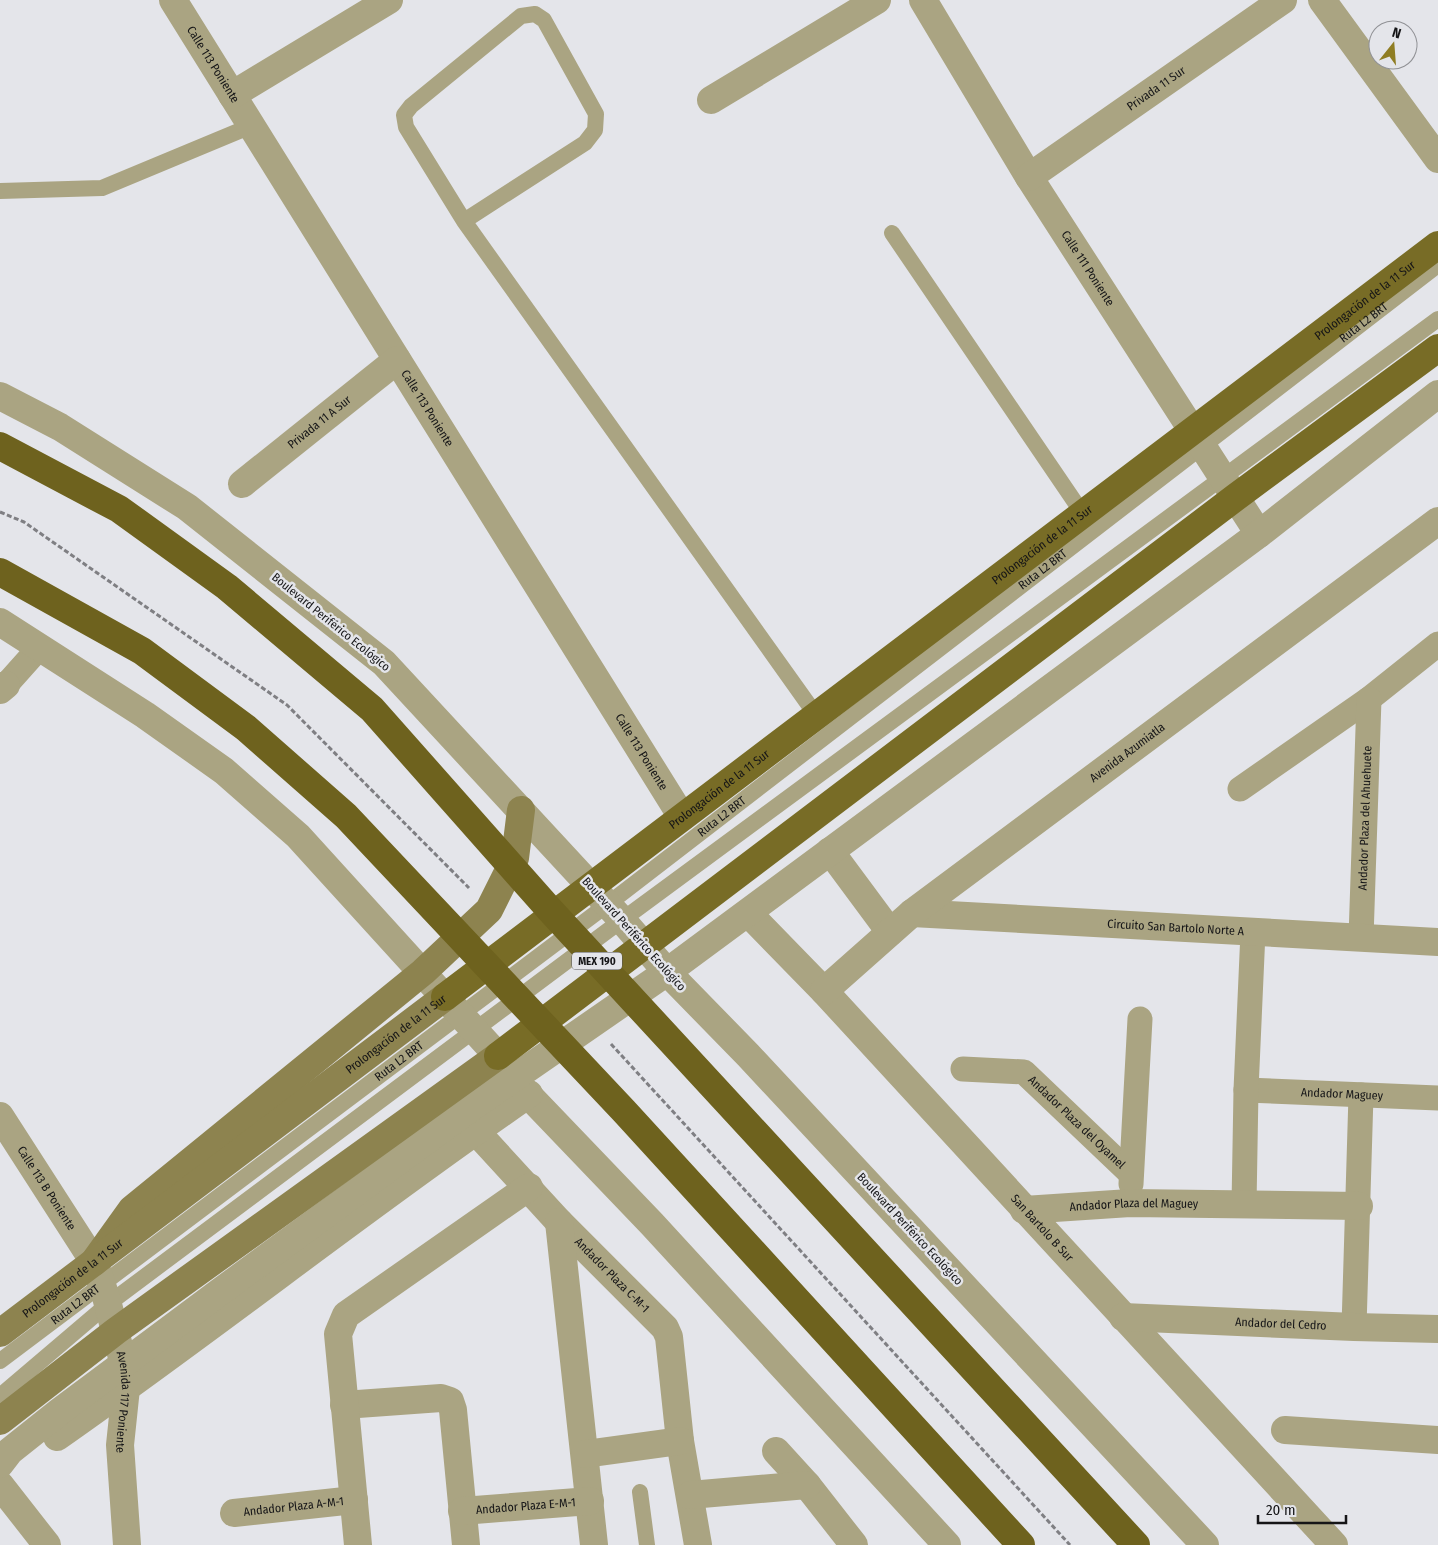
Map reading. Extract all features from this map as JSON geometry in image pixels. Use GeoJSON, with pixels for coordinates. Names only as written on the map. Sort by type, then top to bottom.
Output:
{"type":"FeatureCollection","features":[{"type":"Feature","properties":{"kind":"highway","name":"MEX 190"},"geometry":{"type":"LineString","coordinates":[[0,446],[119,509],[228,587],[372,708],[550,910],[1136,1545]]}},
{"type":"Feature","properties":{"kind":"highway"},"geometry":{"type":"LineString","coordinates":[[0,572],[142,651],[246,728],[346,816],[624,1111],[1021,1545]]}},
{"type":"Feature","properties":{"kind":"main road","name":"Prolongación de la 11 Sur"},"geometry":{"type":"LineString","coordinates":[[0,1333],[102,1284],[607,903],[682,816],[1083,514],[1197,438],[1438,245]]}},
{"type":"Feature","properties":{"kind":"main road"},"geometry":{"type":"LineString","coordinates":[[0,1421],[116,1331],[498,1056],[644,945],[1230,488],[1438,348]]}},
{"type":"Feature","properties":{"kind":"main road"},"geometry":{"type":"LineString","coordinates":[[102,1284],[132,1209],[423,972],[488,910],[515,858],[521,810]]}},
{"type":"Feature","properties":{"kind":"street","name":"Calle 113 Poniente"},"geometry":{"type":"LineString","coordinates":[[173,0],[682,816]]}},
{"type":"Feature","properties":{"kind":"street"},"geometry":{"type":"LineString","coordinates":[[232,96],[389,0]]}},
{"type":"Feature","properties":{"kind":"street"},"geometry":{"type":"LineString","coordinates":[[711,100],[877,0]]}},
{"type":"Feature","properties":{"kind":"street","name":"Calle 111 Poniente"},"geometry":{"type":"LineString","coordinates":[[923,0],[1030,177],[1259,534]]}},
{"type":"Feature","properties":{"kind":"street","name":"Privada 11 Sur"},"geometry":{"type":"LineString","coordinates":[[1030,177],[1284,0]]}},
{"type":"Feature","properties":{"kind":"street"},"geometry":{"type":"LineString","coordinates":[[1322,0],[1438,158]]}},
{"type":"Feature","properties":{"kind":"street","name":"Privada 11 A Sur"},"geometry":{"type":"LineString","coordinates":[[242,484],[397,360]]}},
{"type":"Feature","properties":{"kind":"street"},"geometry":{"type":"LineString","coordinates":[[0,1476],[125,1377],[229,1285],[521,1086],[667,972],[1259,534],[1438,394]]}},
{"type":"Feature","properties":{"kind":"street","name":"Boulevard Periférico Ecológico"},"geometry":{"type":"LineString","coordinates":[[0,396],[60,427],[187,507],[384,663],[607,903],[667,972],[748,1055],[1205,1545]]}},
{"type":"Feature","properties":{"kind":"street","name":"Avenida Azumiatla"},"geometry":{"type":"LineString","coordinates":[[824,991],[912,913],[1438,521]]}},
{"type":"Feature","properties":{"kind":"street"},"geometry":{"type":"LineString","coordinates":[[0,622],[144,714],[224,771],[298,836],[498,1056],[521,1086],[652,1224],[947,1545]]}},
{"type":"Feature","properties":{"kind":"street"},"geometry":{"type":"LineString","coordinates":[[1240,789],[1369,699],[1438,644]]}},
{"type":"Feature","properties":{"kind":"street"},"geometry":{"type":"LineString","coordinates":[[3,687],[39,648]]}},
{"type":"Feature","properties":{"kind":"street","name":"Andador Plaza del Ahuehuete"},"geometry":{"type":"LineString","coordinates":[[1361,938],[1369,699]]}},
{"type":"Feature","properties":{"kind":"street"},"geometry":{"type":"LineString","coordinates":[[830,851],[890,932]]}},
{"type":"Feature","properties":{"kind":"street","name":"San Bartolo B Sur"},"geometry":{"type":"LineString","coordinates":[[748,913],[824,991],[1334,1545]]}},
{"type":"Feature","properties":{"kind":"street","name":"Circuito San Bartolo Norte A"},"geometry":{"type":"LineString","coordinates":[[912,913],[1438,942]]}},
{"type":"Feature","properties":{"kind":"street"},"geometry":{"type":"LineString","coordinates":[[1244,1205],[1246,1090],[1253,932]]}},
{"type":"Feature","properties":{"kind":"street"},"geometry":{"type":"LineString","coordinates":[[1130,1203],[1140,1019]]}},
{"type":"Feature","properties":{"kind":"street","name":"Andador Plaza del Oyamel"},"geometry":{"type":"LineString","coordinates":[[962,1069],[1024,1072],[1131,1174]]}},
{"type":"Feature","properties":{"kind":"street","name":"Andador Maguey"},"geometry":{"type":"LineString","coordinates":[[1246,1090],[1438,1098]]}},
{"type":"Feature","properties":{"kind":"street"},"geometry":{"type":"LineString","coordinates":[[1354,1327],[1362,1095]]}},
{"type":"Feature","properties":{"kind":"street","name":"Calle 113 B Poniente"},"geometry":{"type":"LineString","coordinates":[[0,1116],[102,1284]]}},
{"type":"Feature","properties":{"kind":"street","name":"Andador Plaza C-M-1"},"geometry":{"type":"LineString","coordinates":[[482,1138],[529,1187],[559,1222],[665,1328],[669,1338],[680,1440],[698,1545]]}},
{"type":"Feature","properties":{"kind":"street"},"geometry":{"type":"LineString","coordinates":[[358,1545],[338,1334],[346,1315],[529,1187]]}},
{"type":"Feature","properties":{"kind":"street","name":"Andador Plaza del Maguey"},"geometry":{"type":"LineString","coordinates":[[1024,1210],[1130,1203],[1359,1206]]}},
{"type":"Feature","properties":{"kind":"street"},"geometry":{"type":"LineString","coordinates":[[559,1222],[594,1545]]}},
{"type":"Feature","properties":{"kind":"street","name":"Avenida 117 Poniente"},"geometry":{"type":"LineString","coordinates":[[102,1284],[116,1331],[125,1377],[120,1445],[127,1545]]}},
{"type":"Feature","properties":{"kind":"street","name":"Andador del Cedro"},"geometry":{"type":"LineString","coordinates":[[1123,1317],[1438,1329]]}},
{"type":"Feature","properties":{"kind":"street"},"geometry":{"type":"LineString","coordinates":[[0,1464],[10,1451],[24,1440],[125,1377]]}},
{"type":"Feature","properties":{"kind":"street"},"geometry":{"type":"LineString","coordinates":[[344,1405],[441,1398],[450,1401],[453,1410],[466,1545]]}},
{"type":"Feature","properties":{"kind":"street"},"geometry":{"type":"LineString","coordinates":[[1285,1430],[1438,1440]]}},
{"type":"Feature","properties":{"kind":"street"},"geometry":{"type":"LineString","coordinates":[[585,1454],[680,1440]]}},
{"type":"Feature","properties":{"kind":"street"},"geometry":{"type":"LineString","coordinates":[[776,1452],[807,1485],[854,1545]]}},
{"type":"Feature","properties":{"kind":"street"},"geometry":{"type":"LineString","coordinates":[[0,1485],[46,1545]]}},
{"type":"Feature","properties":{"kind":"street"},"geometry":{"type":"LineString","coordinates":[[690,1495],[807,1485]]}},
{"type":"Feature","properties":{"kind":"street","name":"Andador Plaza A-M-1"},"geometry":{"type":"LineString","coordinates":[[234,1513],[354,1500]]}},
{"type":"Feature","properties":{"kind":"street","name":"Andador Plaza E-M-1"},"geometry":{"type":"LineString","coordinates":[[462,1511],[590,1501]]}},
{"type":"Feature","properties":{"kind":"lane"},"geometry":{"type":"LineString","coordinates":[[464,221],[585,143],[595,130],[596,114],[544,20],[535,14],[521,16],[411,106],[404,115],[406,127],[464,221],[816,715]]}},
{"type":"Feature","properties":{"kind":"lane"},"geometry":{"type":"LineString","coordinates":[[0,191],[102,188],[252,126]]}},
{"type":"Feature","properties":{"kind":"lane"},"geometry":{"type":"LineString","coordinates":[[892,233],[1083,514]]}},
{"type":"Feature","properties":{"kind":"lane","name":"Ruta L2 BRT"},"geometry":{"type":"LineString","coordinates":[[0,1361],[607,903],[1197,438],[1438,265]]}},
{"type":"Feature","properties":{"kind":"lane","name":"Ruta L2 BRT"},"geometry":{"type":"LineString","coordinates":[[607,903],[1230,488],[1438,319]]}},
{"type":"Feature","properties":{"kind":"lane","name":"Ruta L2 BRT"},"geometry":{"type":"LineString","coordinates":[[0,1396],[102,1284]]}},
{"type":"Feature","properties":{"kind":"lane"},"geometry":{"type":"LineString","coordinates":[[640,1492],[647,1545]]}}]}
